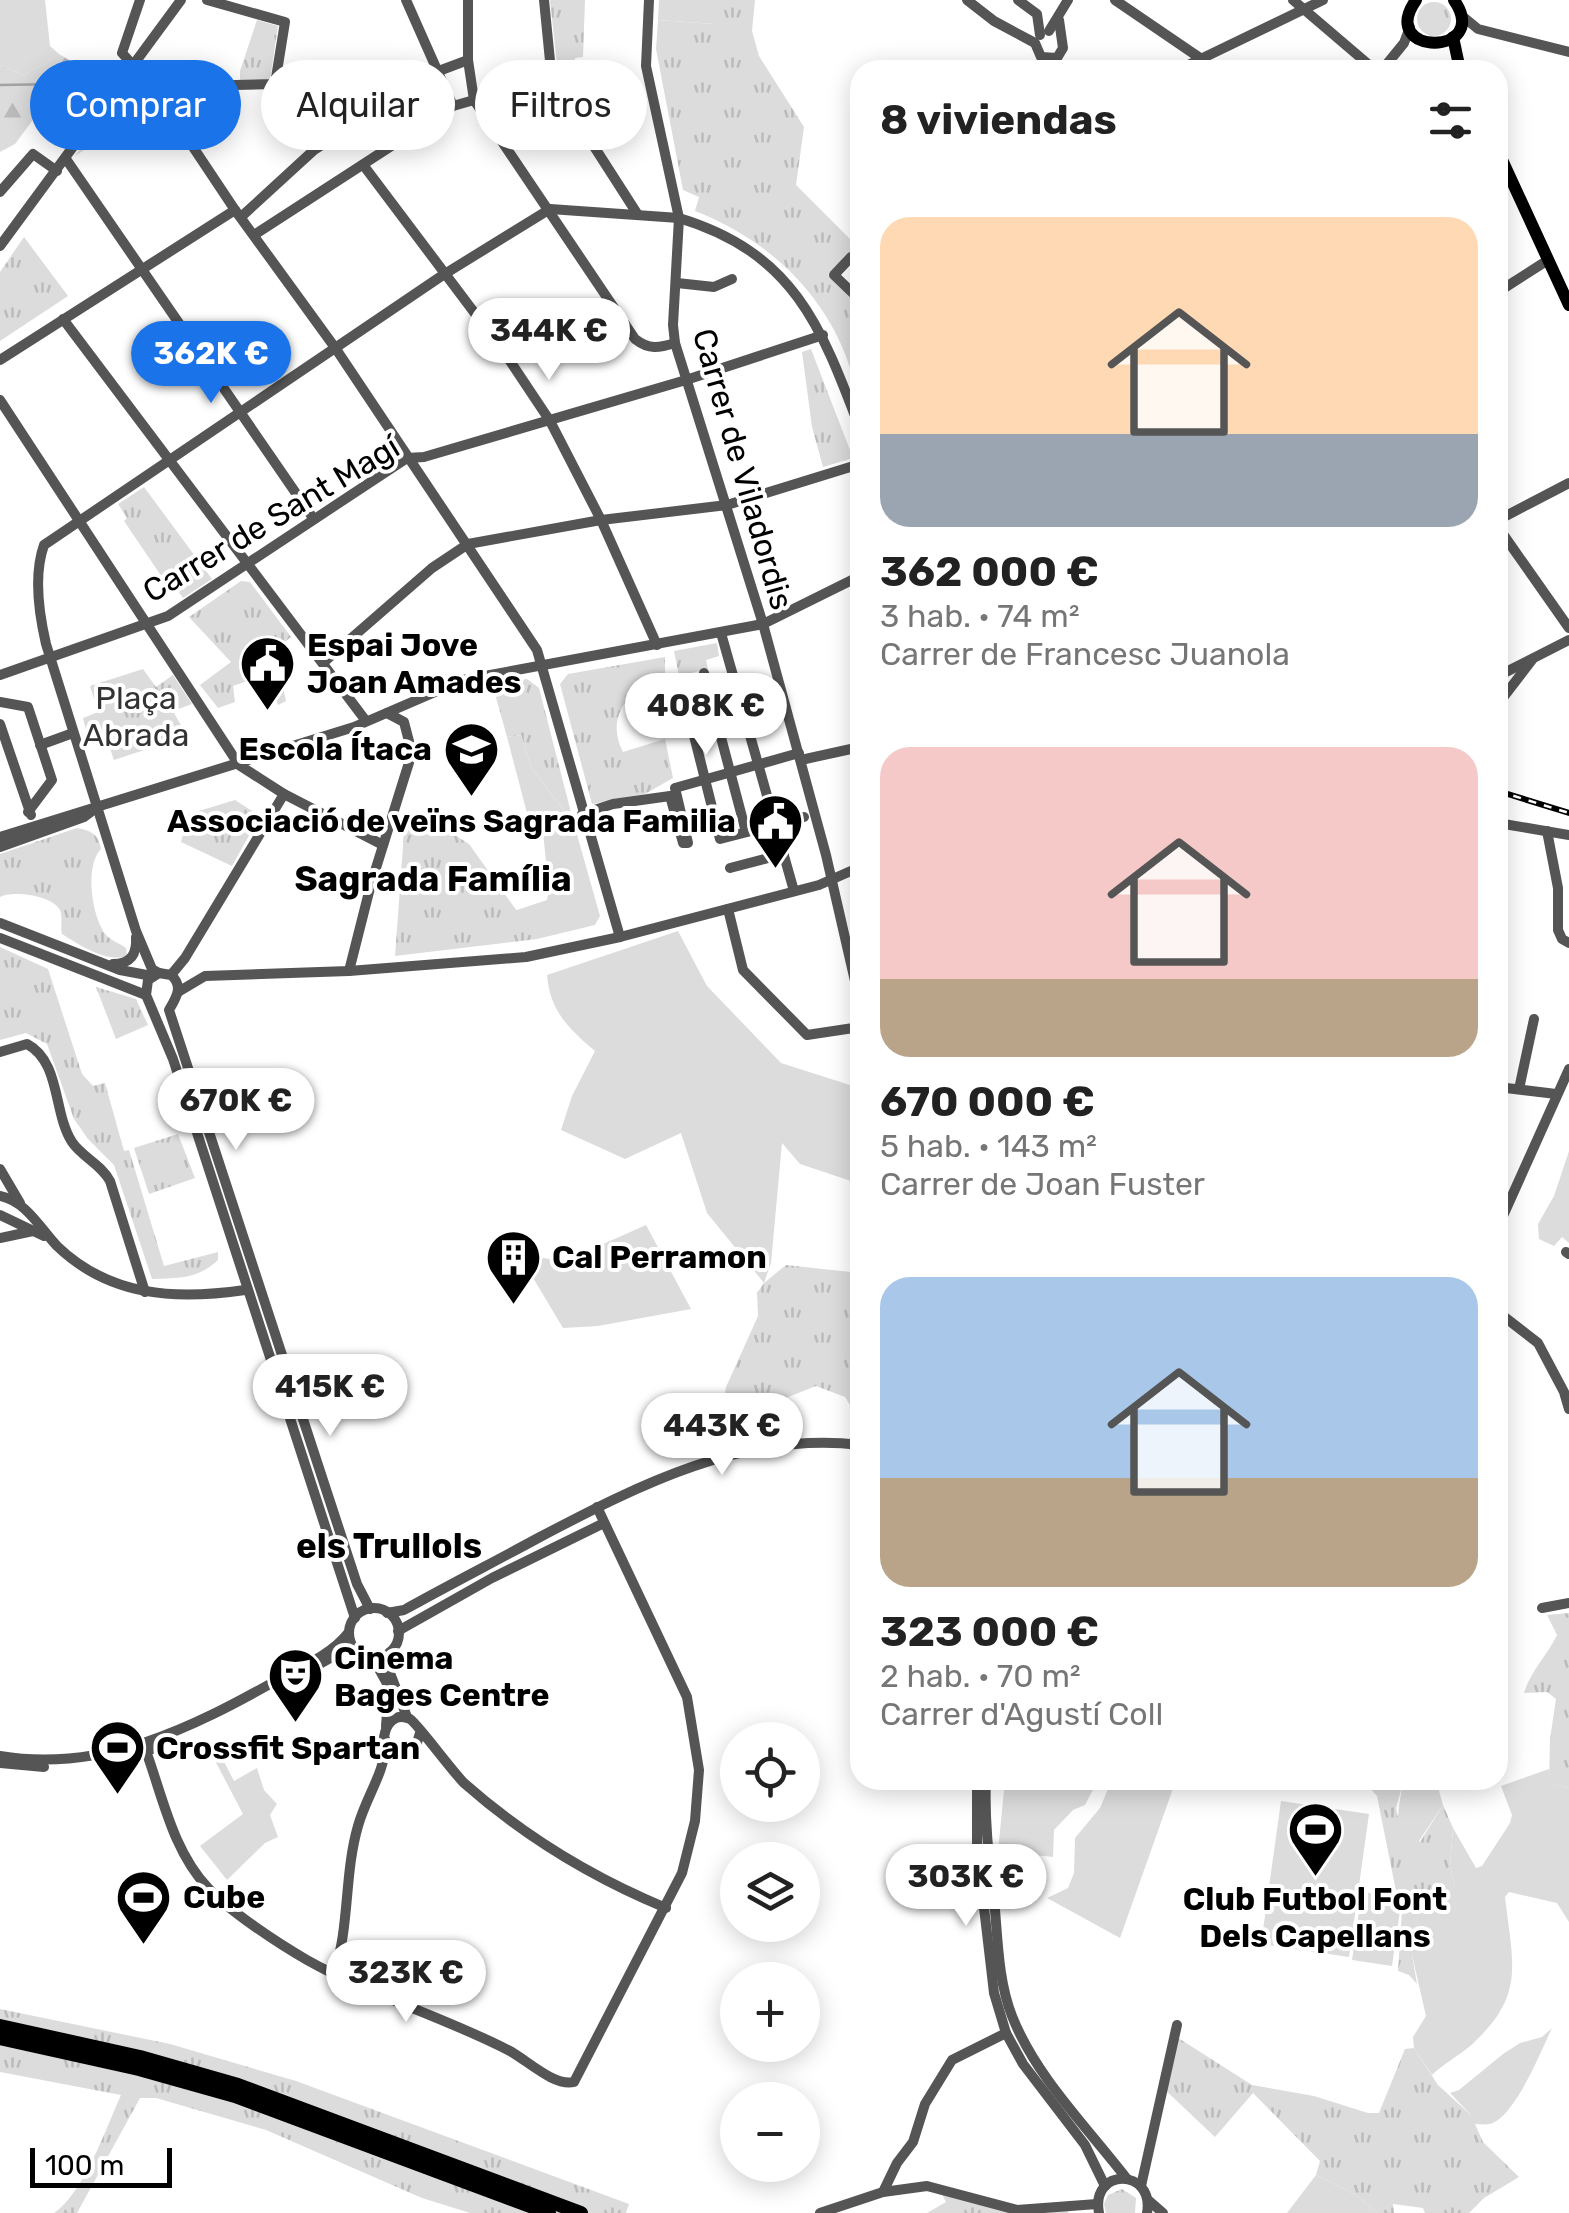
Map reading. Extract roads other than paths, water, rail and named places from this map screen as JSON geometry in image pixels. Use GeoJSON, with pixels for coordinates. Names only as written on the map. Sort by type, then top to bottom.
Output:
{"type":"FeatureCollection","features":[{"type":"Feature","properties":{"kind":"highway"},"geometry":{"type":"LineString","coordinates":[[0,2026],[140,2057],[238,2086],[581,2213]]}},
{"type":"Feature","properties":{"kind":"highway"},"geometry":{"type":"LineString","coordinates":[[0,2038],[139,2068],[235,2096],[548,2213]]}},
{"type":"Feature","properties":{"kind":"main road"},"geometry":{"type":"LineString","coordinates":[[1416,0],[1408,14],[1410,28],[1418,39],[1435,44],[1451,60]]}},
{"type":"Feature","properties":{"kind":"main road"},"geometry":{"type":"LineString","coordinates":[[1458,5],[1455,35],[1458,60]]}},
{"type":"Feature","properties":{"kind":"main road"},"geometry":{"type":"LineString","coordinates":[[1435,44],[1455,35]]}},
{"type":"Feature","properties":{"kind":"main road"},"geometry":{"type":"LineString","coordinates":[[1508,175],[1569,305]]}},
{"type":"Feature","properties":{"kind":"street"},"geometry":{"type":"LineString","coordinates":[[130,60],[122,53],[140,0]]}},
{"type":"Feature","properties":{"kind":"street"},"geometry":{"type":"LineString","coordinates":[[137,60],[181,0]]}},
{"type":"Feature","properties":{"kind":"street"},"geometry":{"type":"LineString","coordinates":[[207,0],[284,22],[275,84],[241,85]]}},
{"type":"Feature","properties":{"kind":"street"},"geometry":{"type":"LineString","coordinates":[[406,0],[431,60]]}},
{"type":"Feature","properties":{"kind":"street"},"geometry":{"type":"LineString","coordinates":[[468,0],[468,60],[474,100],[635,339],[658,348],[675,344]]}},
{"type":"Feature","properties":{"kind":"street"},"geometry":{"type":"LineString","coordinates":[[544,0],[552,81],[638,215]]}},
{"type":"Feature","properties":{"kind":"street","name":"Carrer de Viladordis"},"geometry":{"type":"LineString","coordinates":[[649,0],[646,66],[679,218],[675,344],[764,624],[850,961]]}},
{"type":"Feature","properties":{"kind":"street"},"geometry":{"type":"LineString","coordinates":[[967,0],[1015,33],[1060,37]]}},
{"type":"Feature","properties":{"kind":"street"},"geometry":{"type":"LineString","coordinates":[[1018,0],[1037,14],[1041,58],[1056,58],[1063,48],[1059,20]]}},
{"type":"Feature","properties":{"kind":"street"},"geometry":{"type":"LineString","coordinates":[[1041,36],[1059,20],[1068,0]]}},
{"type":"Feature","properties":{"kind":"street"},"geometry":{"type":"LineString","coordinates":[[1114,0],[1200,58]]}},
{"type":"Feature","properties":{"kind":"street"},"geometry":{"type":"LineString","coordinates":[[1294,0],[1366,60]]}},
{"type":"Feature","properties":{"kind":"street"},"geometry":{"type":"LineString","coordinates":[[1196,60],[1322,0]]}},
{"type":"Feature","properties":{"kind":"street"},"geometry":{"type":"LineString","coordinates":[[1458,5],[1478,29]]}},
{"type":"Feature","properties":{"kind":"street"},"geometry":{"type":"LineString","coordinates":[[1388,60],[1404,44],[1410,28]]}},
{"type":"Feature","properties":{"kind":"street"},"geometry":{"type":"LineString","coordinates":[[1455,35],[1478,29],[1569,52]]}},
{"type":"Feature","properties":{"kind":"street"},"geometry":{"type":"LineString","coordinates":[[455,65],[468,60]]}},
{"type":"Feature","properties":{"kind":"street"},"geometry":{"type":"LineString","coordinates":[[455,105],[474,100]]}},
{"type":"Feature","properties":{"kind":"street"},"geometry":{"type":"LineString","coordinates":[[0,246],[73,150]]}},
{"type":"Feature","properties":{"kind":"street"},"geometry":{"type":"LineString","coordinates":[[195,150],[336,348],[537,650],[620,937]]}},
{"type":"Feature","properties":{"kind":"street"},"geometry":{"type":"LineString","coordinates":[[0,360],[238,214],[314,150]]}},
{"type":"Feature","properties":{"kind":"street"},"geometry":{"type":"LineString","coordinates":[[254,235],[388,150]]}},
{"type":"Feature","properties":{"kind":"street"},"geometry":{"type":"LineString","coordinates":[[0,192],[33,154],[57,171]]}},
{"type":"Feature","properties":{"kind":"street"},"geometry":{"type":"LineString","coordinates":[[66,159],[314,518]]}},
{"type":"Feature","properties":{"kind":"street"},"geometry":{"type":"LineString","coordinates":[[364,166],[504,352],[550,421],[657,645]]}},
{"type":"Feature","properties":{"kind":"street"},"geometry":{"type":"LineString","coordinates":[[1508,181],[1512,184]]}},
{"type":"Feature","properties":{"kind":"street"},"geometry":{"type":"LineString","coordinates":[[160,975],[152,969],[136,931],[50,656],[39,600],[44,546],[443,275],[550,209],[679,218],[700,224],[742,246],[775,268],[823,335],[850,404]]}},
{"type":"Feature","properties":{"kind":"street"},"geometry":{"type":"LineString","coordinates":[[850,259],[834,275],[850,290]]}},
{"type":"Feature","properties":{"kind":"street"},"geometry":{"type":"LineString","coordinates":[[1508,286],[1548,260]]}},
{"type":"Feature","properties":{"kind":"street"},"geometry":{"type":"LineString","coordinates":[[677,283],[714,287],[732,279]]}},
{"type":"Feature","properties":{"kind":"street"},"geometry":{"type":"LineString","coordinates":[[64,320],[366,721]]}},
{"type":"Feature","properties":{"kind":"street","name":"Carrer de Sant Magí"},"geometry":{"type":"LineString","coordinates":[[0,676],[168,616],[408,458],[550,421],[823,335]]}},
{"type":"Feature","properties":{"kind":"street"},"geometry":{"type":"LineString","coordinates":[[0,400],[239,765],[284,794],[384,845]]}},
{"type":"Feature","properties":{"kind":"street"},"geometry":{"type":"LineString","coordinates":[[324,662],[432,568],[468,544],[600,520],[726,505],[850,467]]}},
{"type":"Feature","properties":{"kind":"street"},"geometry":{"type":"LineString","coordinates":[[1508,518],[1569,483]]}},
{"type":"Feature","properties":{"kind":"street"},"geometry":{"type":"LineString","coordinates":[[1508,539],[1569,628]]}},
{"type":"Feature","properties":{"kind":"street"},"geometry":{"type":"LineString","coordinates":[[0,837],[239,765],[366,721],[471,678],[764,624],[850,581]]}},
{"type":"Feature","properties":{"kind":"street"},"geometry":{"type":"LineString","coordinates":[[721,633],[794,891]]}},
{"type":"Feature","properties":{"kind":"street"},"geometry":{"type":"LineString","coordinates":[[1508,670],[1569,640]]}},
{"type":"Feature","properties":{"kind":"street"},"geometry":{"type":"LineString","coordinates":[[1508,690],[1536,655]]}},
{"type":"Feature","properties":{"kind":"street"},"geometry":{"type":"LineString","coordinates":[[704,673],[746,832]]}},
{"type":"Feature","properties":{"kind":"street"},"geometry":{"type":"LineString","coordinates":[[681,684],[720,839],[804,817]]}},
{"type":"Feature","properties":{"kind":"street"},"geometry":{"type":"LineString","coordinates":[[0,702],[28,707],[52,780],[28,812]]}},
{"type":"Feature","properties":{"kind":"street"},"geometry":{"type":"LineString","coordinates":[[349,971],[412,752],[404,722],[386,713]]}},
{"type":"Feature","properties":{"kind":"street"},"geometry":{"type":"LineString","coordinates":[[0,724],[28,812],[36,825]]}},
{"type":"Feature","properties":{"kind":"street"},"geometry":{"type":"LineString","coordinates":[[40,745],[74,734]]}},
{"type":"Feature","properties":{"kind":"street"},"geometry":{"type":"LineString","coordinates":[[582,814],[614,804],[670,796],[683,843],[688,843],[675,788],[757,765],[850,749]]}},
{"type":"Feature","properties":{"kind":"street"},"geometry":{"type":"LineString","coordinates":[[0,1760],[85,1759],[142,1745],[190,1726],[339,1645],[354,1618],[146,984],[185,958],[284,794]]}},
{"type":"Feature","properties":{"kind":"street"},"geometry":{"type":"LineString","coordinates":[[0,848],[84,818],[97,807]]}},
{"type":"Feature","properties":{"kind":"street"},"geometry":{"type":"LineString","coordinates":[[1508,825],[1569,835]]}},
{"type":"Feature","properties":{"kind":"street"},"geometry":{"type":"LineString","coordinates":[[1547,831],[1558,888],[1558,930],[1562,939],[1569,942]]}},
{"type":"Feature","properties":{"kind":"street"},"geometry":{"type":"LineString","coordinates":[[730,868],[784,854]]}},
{"type":"Feature","properties":{"kind":"street"},"geometry":{"type":"LineString","coordinates":[[826,855],[850,868]]}},
{"type":"Feature","properties":{"kind":"street"},"geometry":{"type":"LineString","coordinates":[[1,938],[160,1006],[205,976],[349,971],[526,957],[728,909],[850,872]]}},
{"type":"Feature","properties":{"kind":"street"},"geometry":{"type":"LineString","coordinates":[[728,909],[743,970],[807,1035],[850,1029]]}},
{"type":"Feature","properties":{"kind":"street"},"geometry":{"type":"LineString","coordinates":[[0,923],[104,964],[177,981],[176,996],[169,1010],[357,1584],[370,1609]]}},
{"type":"Feature","properties":{"kind":"street"},"geometry":{"type":"LineString","coordinates":[[104,964],[125,964],[130,959],[137,946],[136,931]]}},
{"type":"Feature","properties":{"kind":"street"},"geometry":{"type":"LineString","coordinates":[[1519,1088],[1534,1019]]}},
{"type":"Feature","properties":{"kind":"street"},"geometry":{"type":"LineString","coordinates":[[0,1052],[27,1044],[42,1055],[72,1142],[110,1181],[146,1292]]}},
{"type":"Feature","properties":{"kind":"street"},"geometry":{"type":"LineString","coordinates":[[1508,1204],[1569,1069]]}},
{"type":"Feature","properties":{"kind":"street"},"geometry":{"type":"LineString","coordinates":[[1508,1087],[1556,1094]]}},
{"type":"Feature","properties":{"kind":"street"},"geometry":{"type":"LineString","coordinates":[[0,1169],[23,1208],[54,1242]]}},
{"type":"Feature","properties":{"kind":"street"},"geometry":{"type":"LineString","coordinates":[[0,1196],[23,1208]]}},
{"type":"Feature","properties":{"kind":"street"},"geometry":{"type":"LineString","coordinates":[[0,1215],[54,1242],[100,1278],[146,1292],[188,1296],[246,1290]]}},
{"type":"Feature","properties":{"kind":"street"},"geometry":{"type":"LineString","coordinates":[[0,1238],[14,1232],[35,1231]]}},
{"type":"Feature","properties":{"kind":"street"},"geometry":{"type":"LineString","coordinates":[[1508,1320],[1538,1343],[1569,1409]]}},
{"type":"Feature","properties":{"kind":"street"},"geometry":{"type":"LineString","coordinates":[[354,1618],[370,1609],[387,1613],[404,1610],[660,1477],[737,1453],[808,1443],[850,1445]]}},
{"type":"Feature","properties":{"kind":"street"},"geometry":{"type":"LineString","coordinates":[[146,1751],[184,1856],[206,1886],[300,1955],[334,1974],[445,2018],[569,2084],[577,2078],[666,1908],[682,1872],[695,1821],[697,1745],[687,1698],[598,1506]]}},
{"type":"Feature","properties":{"kind":"street"},"geometry":{"type":"LineString","coordinates":[[397,1628],[604,1523]]}},
{"type":"Feature","properties":{"kind":"street"},"geometry":{"type":"LineString","coordinates":[[1542,1608],[1569,1603]]}},
{"type":"Feature","properties":{"kind":"street"},"geometry":{"type":"LineString","coordinates":[[373,1658],[390,1652],[395,1645],[404,1610]]}},
{"type":"Feature","properties":{"kind":"street"},"geometry":{"type":"LineString","coordinates":[[387,1613],[397,1628]]}},
{"type":"Feature","properties":{"kind":"street"},"geometry":{"type":"LineString","coordinates":[[349,1632],[356,1650]]}},
{"type":"Feature","properties":{"kind":"street"},"geometry":{"type":"LineString","coordinates":[[0,1760],[27,1766],[86,1766],[146,1751],[207,1725],[342,1652],[356,1650],[373,1658],[389,1687],[385,1766],[358,1825],[342,1950],[334,1974]]}},
{"type":"Feature","properties":{"kind":"street"},"geometry":{"type":"LineString","coordinates":[[390,1652],[390,1672],[406,1718]]}},
{"type":"Feature","properties":{"kind":"street"},"geometry":{"type":"LineString","coordinates":[[386,1726],[392,1720],[406,1718],[416,1724],[457,1776],[547,1848],[666,1908]]}},
{"type":"Feature","properties":{"kind":"street"},"geometry":{"type":"LineString","coordinates":[[386,1744],[404,1752],[416,1746],[420,1732]]}},
{"type":"Feature","properties":{"kind":"street"},"geometry":{"type":"LineString","coordinates":[[820,2213],[883,2192],[926,2186],[1016,2210],[1098,2208],[1104,2186],[1086,2145],[1023,2064],[1006,2033],[994,1994],[977,1848],[977,1790]]}},
{"type":"Feature","properties":{"kind":"street"},"geometry":{"type":"LineString","coordinates":[[986,1790],[988,1850],[1000,1961],[1011,2014],[1060,2094],[1126,2179],[1140,2186],[1163,2213]]}},
{"type":"Feature","properties":{"kind":"street"},"geometry":{"type":"LineString","coordinates":[[1140,2186],[1177,2024]]}},
{"type":"Feature","properties":{"kind":"street"},"geometry":{"type":"LineString","coordinates":[[883,2192],[897,2162],[913,2142],[924,2104],[952,2060],[1006,2033]]}},
{"type":"Feature","properties":{"kind":"street"},"geometry":{"type":"LineString","coordinates":[[1104,2186],[1126,2179]]}},
{"type":"Feature","properties":{"kind":"street"},"geometry":{"type":"LineString","coordinates":[[1147,2213],[1148,2200]]}},
{"type":"Feature","properties":{"kind":"waterway"},"geometry":{"type":"LineString","coordinates":[[0,85],[30,84]]}},
{"type":"Feature","properties":{"kind":"railway"},"geometry":{"type":"LineString","coordinates":[[1508,794],[1569,813]]}},
{"type":"Feature","properties":{"kind":"place","name":"Espai Jove Joan Amades"},"geometry":{"type":"Point","coordinates":[268,712]}},
{"type":"Feature","properties":{"kind":"place","name":"Escola Ítaca"},"geometry":{"type":"Point","coordinates":[471,798]}},
{"type":"Feature","properties":{"kind":"place","name":"Associació de veïns Sagrada Familia"},"geometry":{"type":"Point","coordinates":[775,870]}},
{"type":"Feature","properties":{"kind":"place","name":"Cal Perramon"},"geometry":{"type":"Point","coordinates":[513,1306]}},
{"type":"Feature","properties":{"kind":"place","name":"Cinema Bages Centre"},"geometry":{"type":"Point","coordinates":[295,1725]}},
{"type":"Feature","properties":{"kind":"place","name":"Crossfit Spartan"},"geometry":{"type":"Point","coordinates":[117,1797]}},
{"type":"Feature","properties":{"kind":"place","name":"Club Futbol Font Dels Capellans"},"geometry":{"type":"Point","coordinates":[1315,1879]}},
{"type":"Feature","properties":{"kind":"place","name":"Cube"},"geometry":{"type":"Point","coordinates":[144,1946]}},
{"type":"Feature","properties":{"kind":"district","name":"Sagrada Família"},"geometry":{"type":"Point","coordinates":[433,879]}},
{"type":"Feature","properties":{"kind":"district","name":"els Trullols"},"geometry":{"type":"Point","coordinates":[389,1546]}},
{"type":"Feature","properties":{"kind":"park label","name":"Plaça Abrada"},"geometry":{"type":"Point","coordinates":[136,716]}}]}
